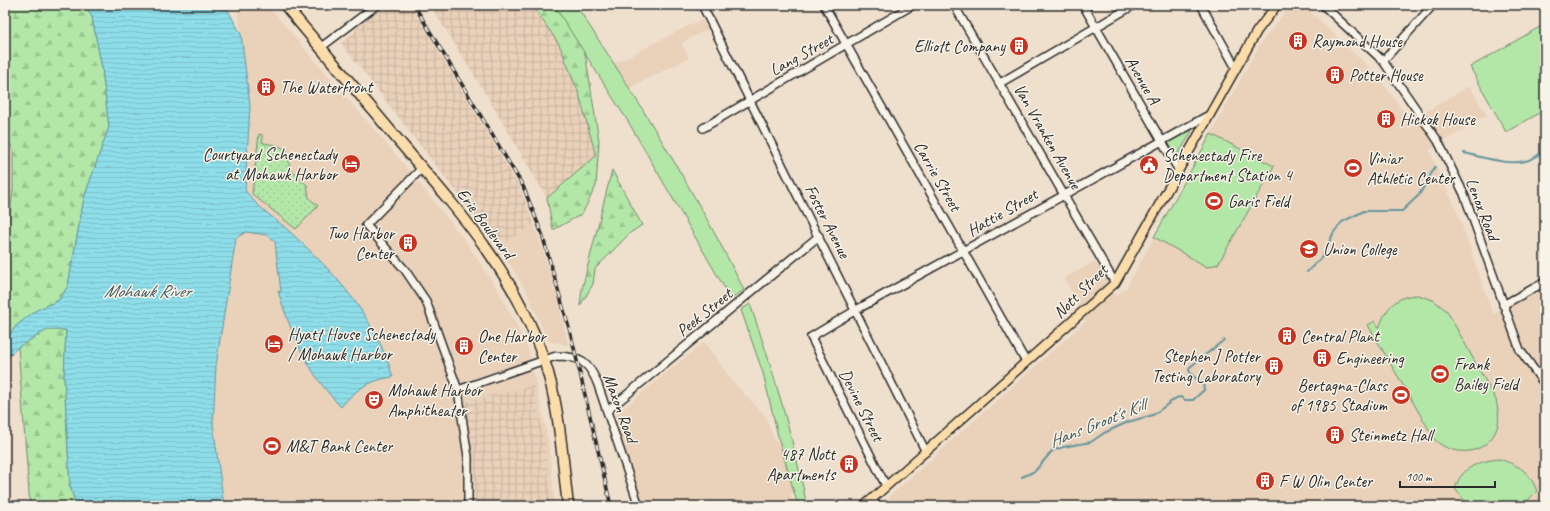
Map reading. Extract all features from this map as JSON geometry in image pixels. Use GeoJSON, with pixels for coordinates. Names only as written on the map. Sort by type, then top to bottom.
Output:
{"type":"FeatureCollection","features":[{"type":"Feature","properties":{"kind":"highway","name":"Erie Boulevard"},"geometry":{"type":"LineString","coordinates":[[285,5],[467,221],[502,270],[526,313],[551,380],[560,432],[568,506]]}},
{"type":"Feature","properties":{"kind":"main road","name":"Nott Street"},"geometry":{"type":"LineString","coordinates":[[864,506],[872,503],[886,486],[926,452],[1114,283],[1257,31],[1277,5]]}},
{"type":"Feature","properties":{"kind":"street"},"geometry":{"type":"LineString","coordinates":[[320,48],[377,5]]}},
{"type":"Feature","properties":{"kind":"street","name":"Foster Avenue"},"geometry":{"type":"LineString","coordinates":[[702,5],[926,452]]}},
{"type":"Feature","properties":{"kind":"street","name":"Carrie Street"},"geometry":{"type":"LineString","coordinates":[[824,5],[1026,362]]}},
{"type":"Feature","properties":{"kind":"street","name":"Lang Street"},"geometry":{"type":"LineString","coordinates":[[703,128],[913,5]]}},
{"type":"Feature","properties":{"kind":"street","name":"Van Vranken Avenue"},"geometry":{"type":"LineString","coordinates":[[954,5],[1114,283]]}},
{"type":"Feature","properties":{"kind":"street","name":"Avenue A"},"geometry":{"type":"LineString","coordinates":[[1083,5],[1178,169]]}},
{"type":"Feature","properties":{"kind":"street"},"geometry":{"type":"LineString","coordinates":[[1000,83],[1134,5]]}},
{"type":"Feature","properties":{"kind":"street"},"geometry":{"type":"LineString","coordinates":[[1201,5],[1236,68]]}},
{"type":"Feature","properties":{"kind":"street","name":"Lenox Road"},"geometry":{"type":"LineString","coordinates":[[1323,5],[1383,61],[1438,141],[1464,194],[1520,350],[1545,385]]}},
{"type":"Feature","properties":{"kind":"street"},"geometry":{"type":"LineString","coordinates":[[1383,61],[1433,5]]}},
{"type":"Feature","properties":{"kind":"street","name":"Hattie Street"},"geometry":{"type":"LineString","coordinates":[[811,337],[856,310],[1208,115]]}},
{"type":"Feature","properties":{"kind":"street"},"geometry":{"type":"LineString","coordinates":[[422,168],[366,225],[405,270],[426,301],[458,390],[468,457],[468,506]]}},
{"type":"Feature","properties":{"kind":"street","name":"Peek Street"},"geometry":{"type":"LineString","coordinates":[[607,411],[819,236]]}},
{"type":"Feature","properties":{"kind":"street"},"geometry":{"type":"LineString","coordinates":[[1503,305],[1545,282]]}},
{"type":"Feature","properties":{"kind":"street","name":"Devine Street"},"geometry":{"type":"LineString","coordinates":[[811,337],[886,486]]}},
{"type":"Feature","properties":{"kind":"street","name":"Maxon Road"},"geometry":{"type":"LineString","coordinates":[[458,390],[556,356],[570,356],[586,363],[594,373],[639,506]]}},
{"type":"Feature","properties":{"kind":"street"},"geometry":{"type":"LineString","coordinates":[[872,503],[878,506]]}},
{"type":"Feature","properties":{"kind":"shaded area"},"geometry":{"type":"Polygon","coordinates":[[[237,5],[267,5],[402,162],[464,239],[499,292],[528,348],[548,439],[555,506],[224,506],[213,424],[216,365],[230,270],[245,190],[250,106],[237,5]]]}},
{"type":"Feature","properties":{"kind":"shaded area"},"geometry":{"type":"Polygon","coordinates":[[[385,5],[411,5],[519,186],[534,224],[499,247],[341,43],[355,31],[358,26],[385,5]]]}},
{"type":"Feature","properties":{"kind":"shaded area"},"geometry":{"type":"Polygon","coordinates":[[[430,5],[532,5],[559,44],[579,94],[596,156],[547,198],[482,88],[430,5]]]}},
{"type":"Feature","properties":{"kind":"shaded area","name":"Union College"},"geometry":{"type":"Polygon","coordinates":[[[1291,5],[1303,5],[1376,74],[1410,121],[1469,86],[1487,115],[1429,150],[1456,209],[1493,314],[1545,289],[1545,506],[887,506],[890,496],[1086,321],[1065,278],[1096,261],[1116,296],[1127,287],[1260,44],[1291,5]]]}},
{"type":"Feature","properties":{"kind":"shaded area"},"geometry":{"type":"Polygon","coordinates":[[[702,19],[708,29],[681,43],[689,58],[629,88],[614,64],[702,19]]]}},
{"type":"Feature","properties":{"kind":"shaded area"},"geometry":{"type":"Polygon","coordinates":[[[534,224],[556,291],[568,345],[548,341],[527,292],[499,247],[534,224]]]}},
{"type":"Feature","properties":{"kind":"shaded area"},"geometry":{"type":"Polygon","coordinates":[[[704,342],[734,383],[765,416],[775,442],[779,440],[795,489],[791,494],[794,506],[641,506],[613,417],[704,342]]]}},
{"type":"Feature","properties":{"kind":"shaded area"},"geometry":{"type":"Polygon","coordinates":[[[533,386],[545,444],[551,506],[476,506],[472,445],[466,404],[468,401],[533,386]]]}},
{"type":"Feature","properties":{"kind":"green space"},"geometry":{"type":"Polygon","coordinates":[[[5,5],[85,5],[92,17],[102,68],[109,127],[84,198],[68,286],[59,300],[35,311],[16,326],[9,336],[8,229],[13,190],[13,150],[5,132],[5,5]]]}},
{"type":"Feature","properties":{"kind":"green space"},"geometry":{"type":"Polygon","coordinates":[[[532,5],[554,5],[585,52],[599,141],[596,186],[582,214],[553,230],[547,198],[596,156],[579,94],[559,44],[532,5]]]}},
{"type":"Feature","properties":{"kind":"green space"},"geometry":{"type":"Polygon","coordinates":[[[554,5],[576,5],[621,74],[664,145],[706,217],[744,290],[731,299],[629,123],[554,5]]]}},
{"type":"Feature","properties":{"kind":"green space"},"geometry":{"type":"Polygon","coordinates":[[[1545,24],[1545,110],[1506,132],[1470,67],[1545,24]]]}},
{"type":"Feature","properties":{"kind":"green space"},"geometry":{"type":"Polygon","coordinates":[[[1189,130],[1192,131],[1179,153],[1173,153],[1167,142],[1189,130]]]}},
{"type":"Feature","properties":{"kind":"green space"},"geometry":{"type":"Polygon","coordinates":[[[259,134],[262,135],[263,143],[276,145],[287,150],[290,169],[307,185],[309,198],[318,206],[296,229],[252,194],[259,134]]]}},
{"type":"Feature","properties":{"kind":"green space","name":"Garis Field"},"geometry":{"type":"Polygon","coordinates":[[[1211,134],[1274,166],[1218,264],[1207,267],[1154,237],[1211,134]]]}},
{"type":"Feature","properties":{"kind":"green space"},"geometry":{"type":"Polygon","coordinates":[[[612,170],[642,225],[630,233],[595,269],[593,284],[580,306],[582,289],[612,170]]]}},
{"type":"Feature","properties":{"kind":"green space"},"geometry":{"type":"Polygon","coordinates":[[[1418,295],[1433,300],[1447,311],[1496,400],[1499,418],[1497,428],[1486,444],[1470,451],[1452,450],[1435,440],[1368,325],[1375,321],[1379,328],[1392,304],[1403,298],[1418,295]]]}},
{"type":"Feature","properties":{"kind":"green space"},"geometry":{"type":"Polygon","coordinates":[[[750,304],[782,404],[807,506],[798,506],[779,440],[763,373],[741,310],[750,304]]]}},
{"type":"Feature","properties":{"kind":"green space"},"geometry":{"type":"Polygon","coordinates":[[[47,330],[66,330],[64,377],[70,485],[76,506],[30,506],[18,347],[47,330]]]}},
{"type":"Feature","properties":{"kind":"green space"},"geometry":{"type":"Polygon","coordinates":[[[5,431],[7,506],[5,506],[5,431]]]}},
{"type":"Feature","properties":{"kind":"green space"},"geometry":{"type":"Polygon","coordinates":[[[1499,459],[1513,464],[1523,470],[1531,479],[1537,491],[1522,506],[1469,506],[1455,489],[1458,481],[1466,470],[1472,466],[1485,461],[1499,459]]]}},
{"type":"Feature","properties":{"kind":"water","name":"Mohawk River"},"geometry":{"type":"Polygon","coordinates":[[[85,5],[225,5],[241,34],[250,106],[245,190],[260,207],[290,232],[323,264],[352,297],[375,334],[393,377],[377,380],[364,386],[352,395],[341,407],[319,381],[295,339],[278,291],[281,292],[275,242],[267,235],[246,232],[236,238],[216,365],[213,424],[224,506],[76,506],[70,485],[64,377],[66,330],[47,330],[18,347],[5,361],[5,341],[16,326],[35,311],[59,300],[68,286],[84,198],[109,127],[102,68],[92,17],[85,5]]]}},
{"type":"Feature","properties":{"kind":"waterway","name":"Hans Groot's Kill"},"geometry":{"type":"LineString","coordinates":[[1464,153],[1508,162],[1519,162],[1529,160],[1538,155],[1545,147]]}},
{"type":"Feature","properties":{"kind":"waterway","name":"Hans Groot's Kill"},"geometry":{"type":"LineString","coordinates":[[1307,272],[1322,257],[1334,232],[1342,222],[1364,211],[1402,211],[1419,195],[1435,167]]}},
{"type":"Feature","properties":{"kind":"waterway","name":"Hans Groot's Kill"},"geometry":{"type":"LineString","coordinates":[[1022,477],[1035,471],[1052,451],[1063,447],[1091,442],[1104,433],[1128,422],[1153,415],[1176,398],[1181,397],[1185,400],[1193,400],[1204,390],[1202,383],[1193,376],[1189,370],[1190,367],[1224,340]]}},
{"type":"Feature","properties":{"kind":"railway"},"geometry":{"type":"LineString","coordinates":[[414,5],[523,186],[542,234],[571,335],[611,506]]}},
{"type":"Feature","properties":{"kind":"place","name":"Raymond House"},"geometry":{"type":"Point","coordinates":[1298,41]}},
{"type":"Feature","properties":{"kind":"place","name":"Elliott Company"},"geometry":{"type":"Point","coordinates":[1019,46]}},
{"type":"Feature","properties":{"kind":"place","name":"Potter House"},"geometry":{"type":"Point","coordinates":[1335,75]}},
{"type":"Feature","properties":{"kind":"place","name":"The Waterfront"},"geometry":{"type":"Point","coordinates":[266,87]}},
{"type":"Feature","properties":{"kind":"place","name":"Hickok House"},"geometry":{"type":"Point","coordinates":[1386,119]}},
{"type":"Feature","properties":{"kind":"place","name":"Courtyard Schenectady at Mohawk Harbor"},"geometry":{"type":"Point","coordinates":[351,164]}},
{"type":"Feature","properties":{"kind":"place","name":"Schenectady Fire Department Station 4"},"geometry":{"type":"Point","coordinates":[1149,165]}},
{"type":"Feature","properties":{"kind":"place","name":"Viniar Athletic Center"},"geometry":{"type":"Point","coordinates":[1353,168]}},
{"type":"Feature","properties":{"kind":"place","name":"Garis Field"},"geometry":{"type":"Point","coordinates":[1214,201]}},
{"type":"Feature","properties":{"kind":"place","name":"Two Harbor Center"},"geometry":{"type":"Point","coordinates":[408,243]}},
{"type":"Feature","properties":{"kind":"place","name":"Union College"},"geometry":{"type":"Point","coordinates":[1309,249]}},
{"type":"Feature","properties":{"kind":"place","name":"Central Plant"},"geometry":{"type":"Point","coordinates":[1287,336]}},
{"type":"Feature","properties":{"kind":"place","name":"Hyatt House Schenectady / Mohawk Harbor"},"geometry":{"type":"Point","coordinates":[274,344]}},
{"type":"Feature","properties":{"kind":"place","name":"One Harbor Center"},"geometry":{"type":"Point","coordinates":[464,346]}},
{"type":"Feature","properties":{"kind":"place","name":"Engineering"},"geometry":{"type":"Point","coordinates":[1322,358]}},
{"type":"Feature","properties":{"kind":"place","name":"Stephen J Potter Testing Laboratory"},"geometry":{"type":"Point","coordinates":[1274,366]}},
{"type":"Feature","properties":{"kind":"place","name":"Frank Bailey Field"},"geometry":{"type":"Point","coordinates":[1440,374]}},
{"type":"Feature","properties":{"kind":"place","name":"Bertagna-Class of 1985 Stadium"},"geometry":{"type":"Point","coordinates":[1401,395]}},
{"type":"Feature","properties":{"kind":"place","name":"Mohawk Harbor Amphitheater"},"geometry":{"type":"Point","coordinates":[374,400]}},
{"type":"Feature","properties":{"kind":"place","name":"Steinmetz Hall"},"geometry":{"type":"Point","coordinates":[1335,435]}},
{"type":"Feature","properties":{"kind":"place","name":"M&T Bank Center"},"geometry":{"type":"Point","coordinates":[272,446]}},
{"type":"Feature","properties":{"kind":"place","name":"487 Nott Apartments"},"geometry":{"type":"Point","coordinates":[849,464]}},
{"type":"Feature","properties":{"kind":"place","name":"F W Olin Center"},"geometry":{"type":"Point","coordinates":[1265,481]}}]}
